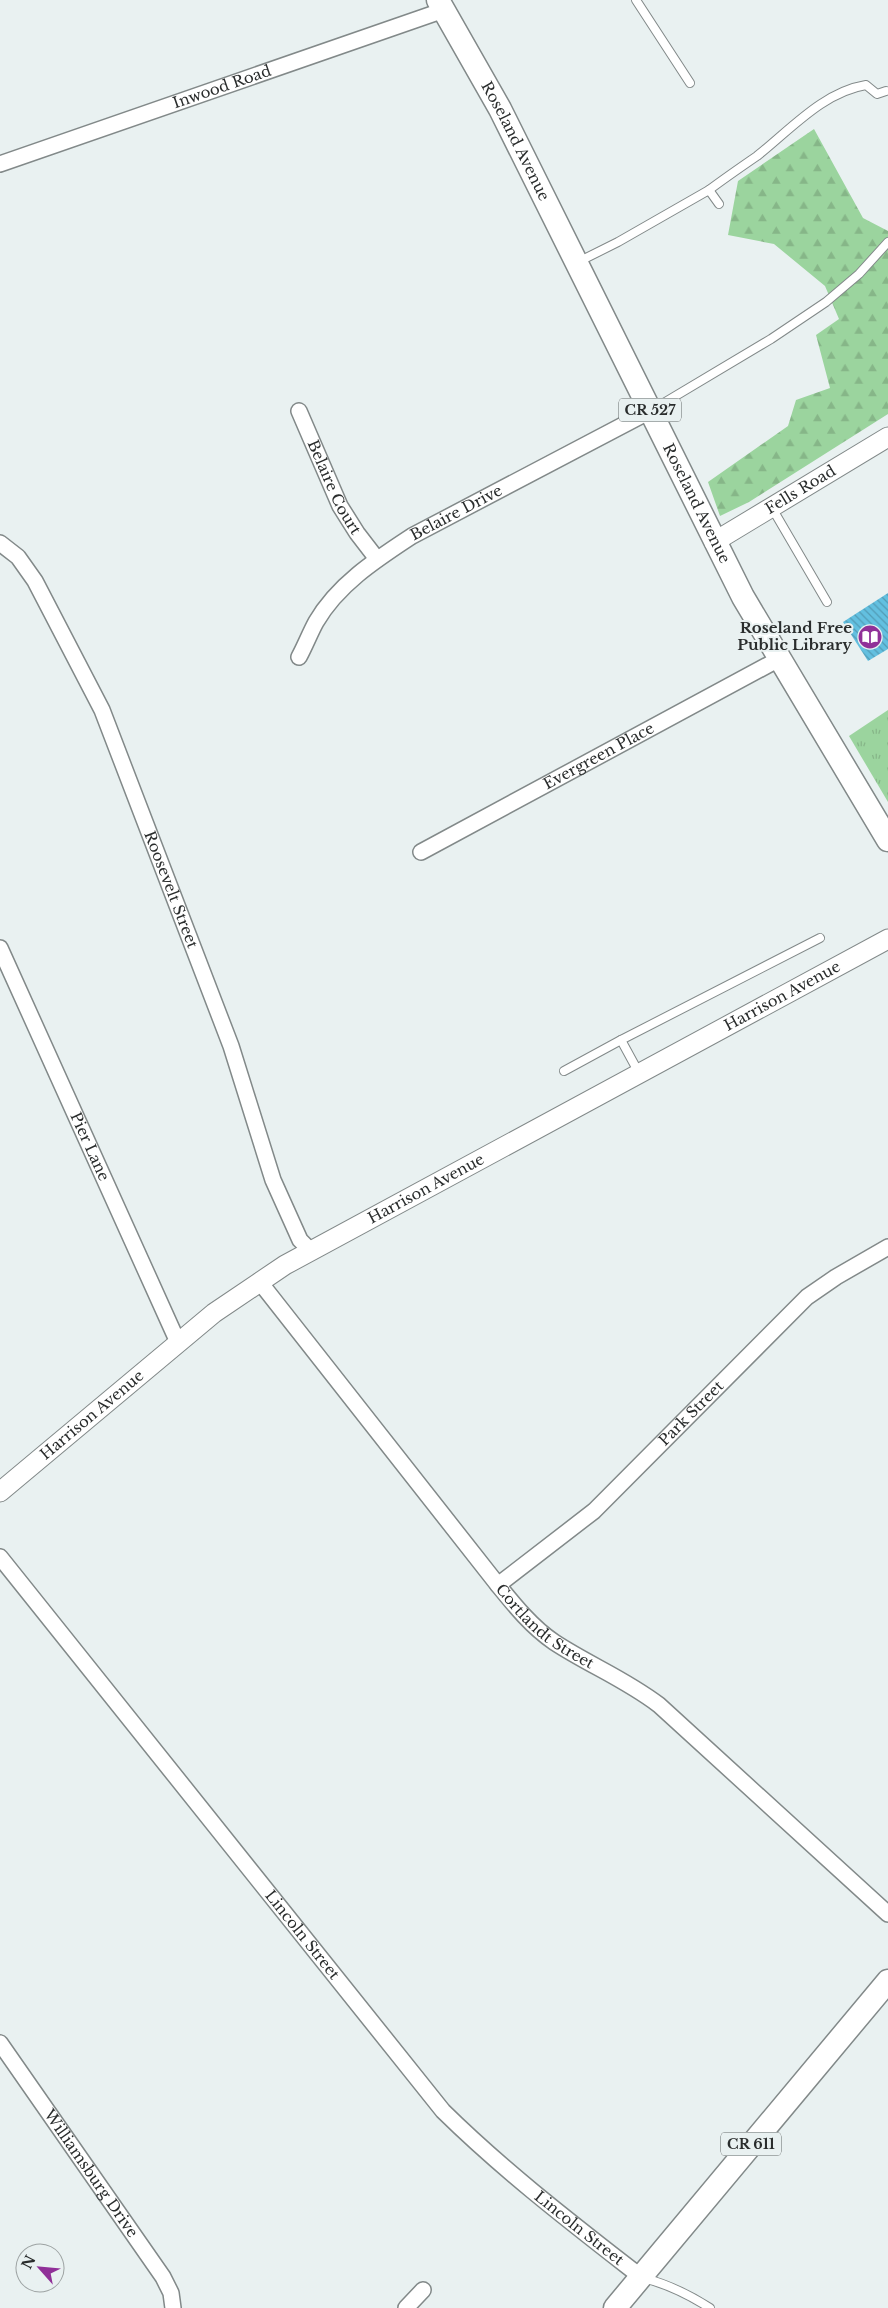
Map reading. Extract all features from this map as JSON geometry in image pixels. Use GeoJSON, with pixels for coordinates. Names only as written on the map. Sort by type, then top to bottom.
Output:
{"type":"FeatureCollection","features":[{"type":"Feature","properties":{"kind":"main road","name":"Roseland Avenue"},"geometry":{"type":"LineString","coordinates":[[441,5],[500,109],[714,542],[779,659],[888,840]]}},
{"type":"Feature","properties":{"kind":"main road","name":"CR 611"},"geometry":{"type":"LineString","coordinates":[[615,2308],[888,1981]]}},
{"type":"Feature","properties":{"kind":"street","name":"Inwood Road"},"geometry":{"type":"LineString","coordinates":[[0,164],[441,5]]}},
{"type":"Feature","properties":{"kind":"street","name":"Belaire Court"},"geometry":{"type":"LineString","coordinates":[[299,411],[340,506],[357,533],[377,559]]}},
{"type":"Feature","properties":{"kind":"street","name":"Belaire Drive"},"geometry":{"type":"LineString","coordinates":[[299,657],[317,621],[338,594],[377,559],[412,536],[650,411]]}},
{"type":"Feature","properties":{"kind":"street","name":"Fells Road"},"geometry":{"type":"LineString","coordinates":[[714,542],[888,437]]}},
{"type":"Feature","properties":{"kind":"street","name":"Roosevelt Street"},"geometry":{"type":"LineString","coordinates":[[0,543],[18,557],[35,580],[102,710],[231,1046],[273,1180],[300,1240],[311,1251]]}},
{"type":"Feature","properties":{"kind":"street","name":"Evergreen Place"},"geometry":{"type":"LineString","coordinates":[[421,852],[779,659]]}},
{"type":"Feature","properties":{"kind":"street","name":"Harrison Avenue"},"geometry":{"type":"LineString","coordinates":[[0,1492],[214,1314],[259,1281],[311,1251],[640,1075],[888,939]]}},
{"type":"Feature","properties":{"kind":"street","name":"Pier Lane"},"geometry":{"type":"LineString","coordinates":[[0,948],[176,1338],[177,1345]]}},
{"type":"Feature","properties":{"kind":"street","name":"Park Street"},"geometry":{"type":"LineString","coordinates":[[498,1586],[594,1511],[807,1298],[836,1276],[888,1247]]}},
{"type":"Feature","properties":{"kind":"street","name":"Cortlandt Street"},"geometry":{"type":"LineString","coordinates":[[259,1281],[498,1586],[534,1627],[554,1642],[638,1688],[659,1705],[888,1914]]}},
{"type":"Feature","properties":{"kind":"street","name":"Lincoln Street"},"geometry":{"type":"LineString","coordinates":[[0,1557],[443,2111],[478,2145],[548,2205],[641,2277]]}},
{"type":"Feature","properties":{"kind":"street","name":"Williamsburg Drive"},"geometry":{"type":"LineString","coordinates":[[0,2043],[163,2277],[171,2293],[173,2308]]}},
{"type":"Feature","properties":{"kind":"street"},"geometry":{"type":"LineString","coordinates":[[406,2308],[423,2290]]}},
{"type":"Feature","properties":{"kind":"lane"},"geometry":{"type":"LineString","coordinates":[[636,0],[690,83]]}},
{"type":"Feature","properties":{"kind":"lane"},"geometry":{"type":"LineString","coordinates":[[576,263],[618,242],[709,190],[756,156],[824,102],[849,88],[866,85],[877,94],[886,91]]}},
{"type":"Feature","properties":{"kind":"lane"},"geometry":{"type":"LineString","coordinates":[[709,190],[719,204]]}},
{"type":"Feature","properties":{"kind":"lane"},"geometry":{"type":"LineString","coordinates":[[650,411],[771,339],[826,302],[859,274],[888,242]]}},
{"type":"Feature","properties":{"kind":"lane"},"geometry":{"type":"LineString","coordinates":[[772,508],[827,602]]}},
{"type":"Feature","properties":{"kind":"lane"},"geometry":{"type":"LineString","coordinates":[[564,1071],[820,938]]}},
{"type":"Feature","properties":{"kind":"lane"},"geometry":{"type":"LineString","coordinates":[[621,1040],[640,1075]]}},
{"type":"Feature","properties":{"kind":"lane"},"geometry":{"type":"LineString","coordinates":[[641,2277],[672,2287],[710,2308]]}},
{"type":"Feature","properties":{"kind":"green space"},"geometry":{"type":"Polygon","coordinates":[[[814,129],[863,218],[888,231],[888,414],[749,502],[720,516],[708,482],[788,426],[796,400],[830,388],[816,335],[839,319],[825,286],[774,244],[728,235],[738,181],[814,129]]]}},
{"type":"Feature","properties":{"kind":"green space"},"geometry":{"type":"Polygon","coordinates":[[[888,710],[888,802],[849,736],[888,710]]]}},
{"type":"Feature","properties":{"kind":"building","name":"Roseland Free Public Library"},"geometry":{"type":"Polygon","coordinates":[[[888,593],[888,649],[868,661],[843,622],[888,593]]]}},
{"type":"Feature","properties":{"kind":"place","name":"Roseland Free Public Library"},"geometry":{"type":"Point","coordinates":[870,637]}}]}
